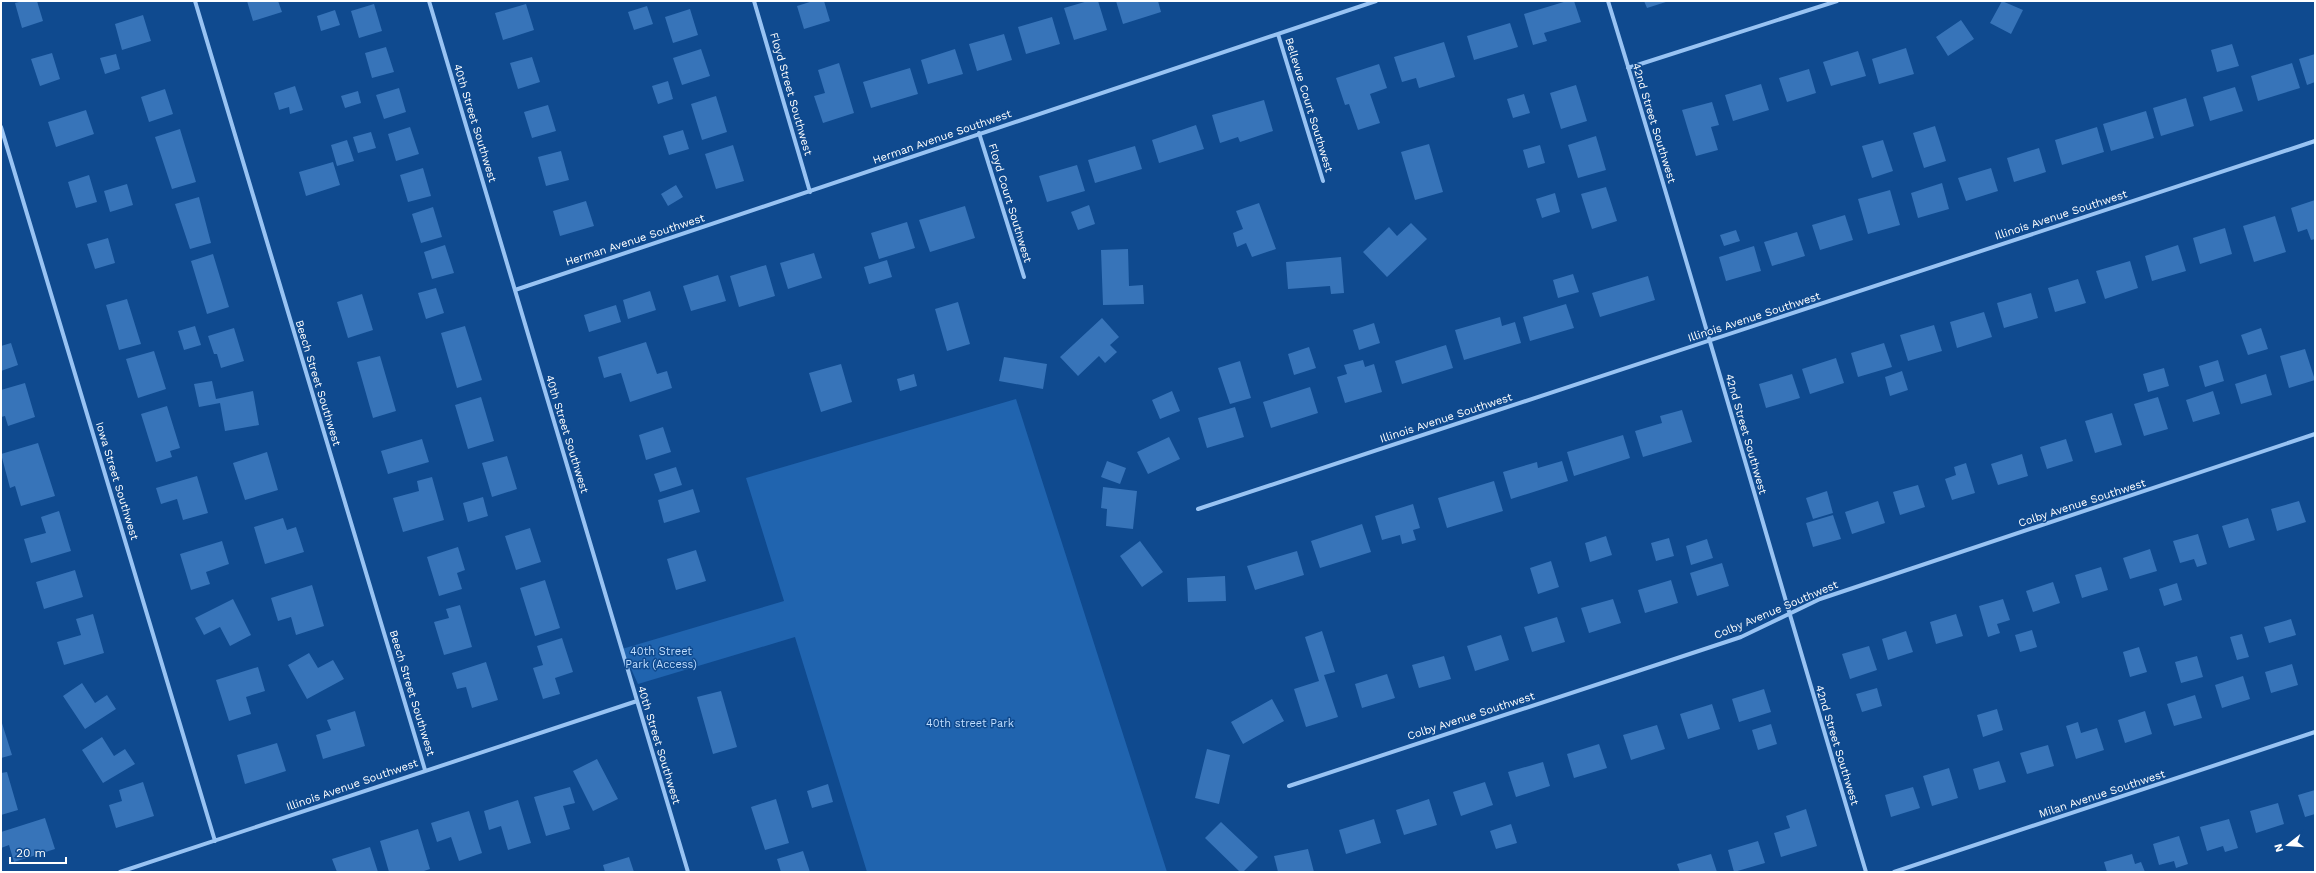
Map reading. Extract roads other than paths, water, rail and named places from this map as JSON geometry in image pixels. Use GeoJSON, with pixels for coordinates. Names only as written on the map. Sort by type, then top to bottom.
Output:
{"type":"FeatureCollection","features":[{"type":"Feature","properties":{"kind":"street","name":"Beech Street Southwest"},"geometry":{"type":"LineString","coordinates":[[195,1],[425,770]]}},
{"type":"Feature","properties":{"kind":"street","name":"40th Street Southwest"},"geometry":{"type":"LineString","coordinates":[[429,1],[688,872]]}},
{"type":"Feature","properties":{"kind":"street","name":"Floyd Street Southwest"},"geometry":{"type":"LineString","coordinates":[[754,1],[810,192]]}},
{"type":"Feature","properties":{"kind":"street","name":"Herman Avenue Southwest"},"geometry":{"type":"LineString","coordinates":[[515,290],[810,192],[979,133],[1278,34],[1360,3],[1376,1]]}},
{"type":"Feature","properties":{"kind":"street","name":"42nd Street Southwest"},"geometry":{"type":"LineString","coordinates":[[1608,1],[1710,340],[1789,614],[1866,872]]}},
{"type":"Feature","properties":{"kind":"street"},"geometry":{"type":"LineString","coordinates":[[1628,68],[1837,1]]}},
{"type":"Feature","properties":{"kind":"street","name":"Bellevue Court Southwest"},"geometry":{"type":"LineString","coordinates":[[1278,34],[1323,181]]}},
{"type":"Feature","properties":{"kind":"street","name":"Iowa Street Southwest"},"geometry":{"type":"LineString","coordinates":[[1,127],[215,841]]}},
{"type":"Feature","properties":{"kind":"street","name":"Floyd Court Southwest"},"geometry":{"type":"LineString","coordinates":[[979,133],[1024,278]]}},
{"type":"Feature","properties":{"kind":"street","name":"Illinois Avenue Southwest"},"geometry":{"type":"LineString","coordinates":[[1198,509],[2315,141]]}},
{"type":"Feature","properties":{"kind":"street","name":"Colby Avenue Southwest"},"geometry":{"type":"LineString","coordinates":[[1289,786],[1741,637],[1820,599],[2315,434]]}},
{"type":"Feature","properties":{"kind":"street","name":"Illinois Avenue Southwest"},"geometry":{"type":"LineString","coordinates":[[120,872],[637,701]]}},
{"type":"Feature","properties":{"kind":"street","name":"Milan Avenue Southwest"},"geometry":{"type":"LineString","coordinates":[[1894,872],[2315,732]]}},
{"type":"Feature","properties":{"kind":"park label","name":"40th Street Park (Access)"},"geometry":{"type":"Point","coordinates":[661,657]}},
{"type":"Feature","properties":{"kind":"park label","name":"40th street Park"},"geometry":{"type":"Point","coordinates":[970,723]}}]}
